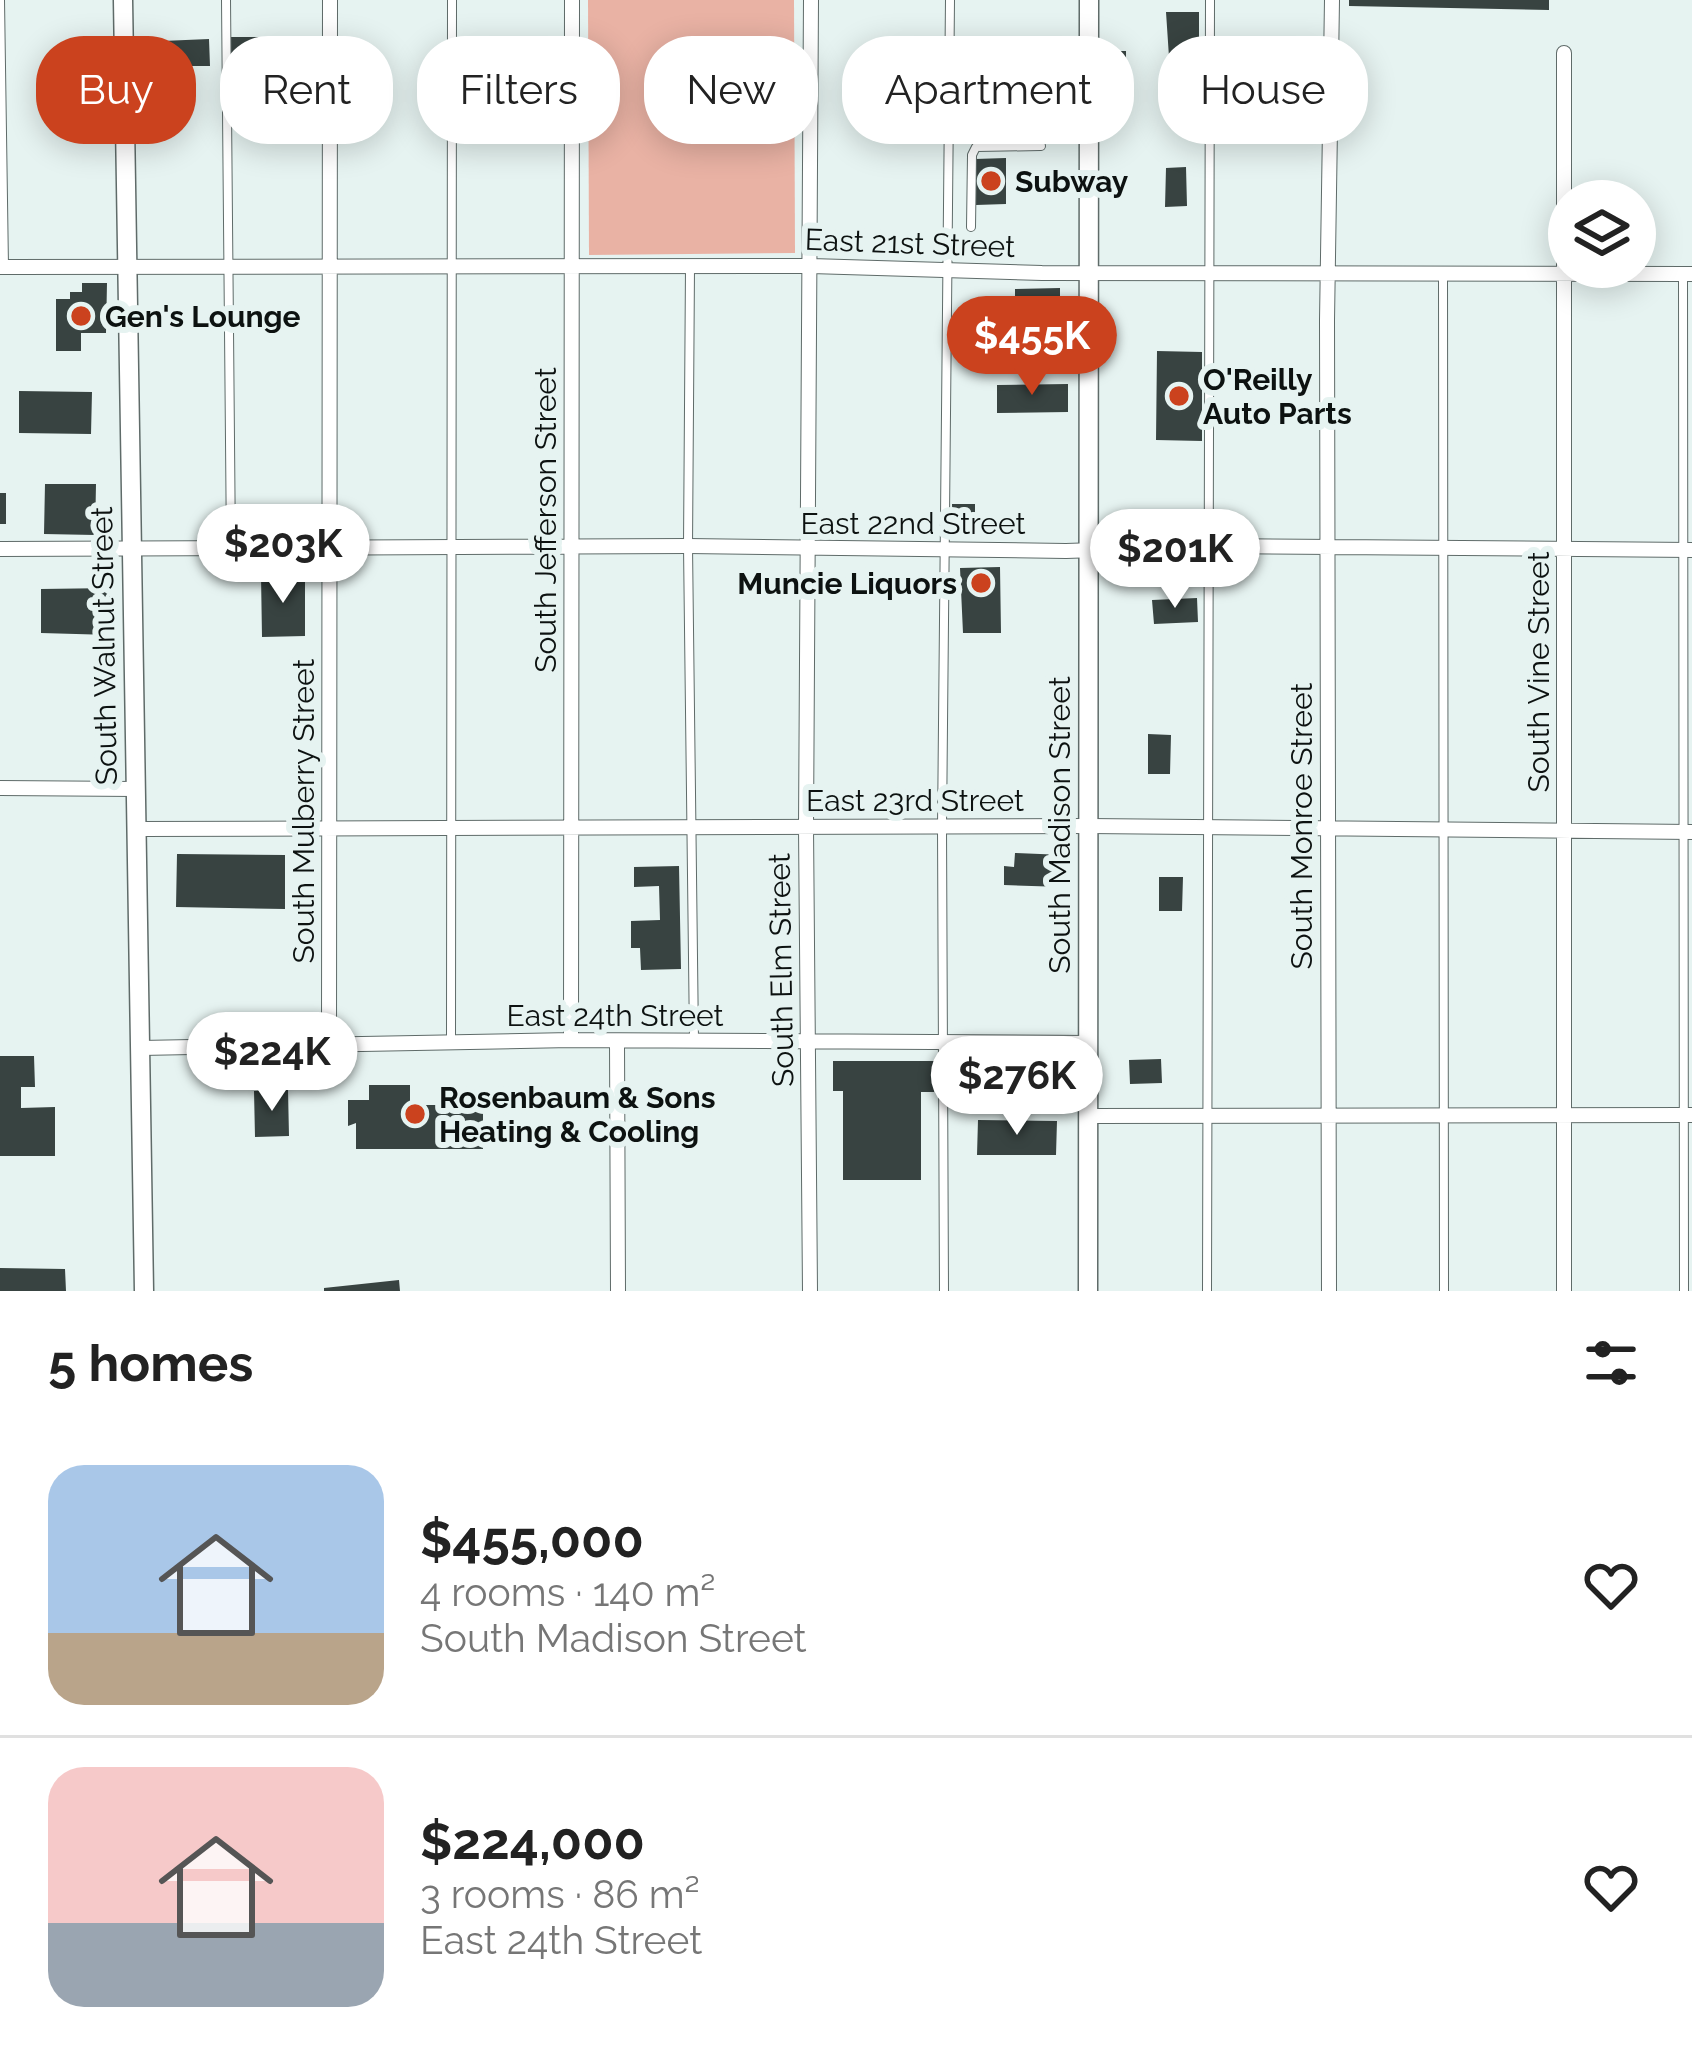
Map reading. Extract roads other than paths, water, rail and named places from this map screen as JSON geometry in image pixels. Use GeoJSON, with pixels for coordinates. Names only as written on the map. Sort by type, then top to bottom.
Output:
{"type":"FeatureCollection","features":[{"type":"Feature","properties":{"kind":"main road","name":"South Walnut Street"},"geometry":{"type":"LineString","coordinates":[[123,0],[144,1291]]}},
{"type":"Feature","properties":{"kind":"main road","name":"South Madison Street"},"geometry":{"type":"LineString","coordinates":[[1088,1291],[1089,0]]}},
{"type":"Feature","properties":{"kind":"street","name":"South Mulberry Street"},"geometry":{"type":"LineString","coordinates":[[329,1046],[330,0]]}},
{"type":"Feature","properties":{"kind":"street","name":"South Jefferson Street"},"geometry":{"type":"LineString","coordinates":[[571,1040],[572,0]]}},
{"type":"Feature","properties":{"kind":"street","name":"South Elm Street"},"geometry":{"type":"LineString","coordinates":[[810,1291],[806,827],[811,0]]}},
{"type":"Feature","properties":{"kind":"street","name":"South Monroe Street"},"geometry":{"type":"LineString","coordinates":[[1330,1291],[1332,0]]}},
{"type":"Feature","properties":{"kind":"street","name":"South Vine Street"},"geometry":{"type":"LineString","coordinates":[[1564,53],[1565,180]]}},
{"type":"Feature","properties":{"kind":"street","name":"East 21st Street"},"geometry":{"type":"LineString","coordinates":[[2,267],[811,266],[1088,273],[1548,274]]}},
{"type":"Feature","properties":{"kind":"street","name":"East 21st Street"},"geometry":{"type":"LineString","coordinates":[[1656,274],[1687,274]]}},
{"type":"Feature","properties":{"kind":"street","name":"South Vine Street"},"geometry":{"type":"LineString","coordinates":[[1564,1291],[1565,288]]}},
{"type":"Feature","properties":{"kind":"street","name":"East 22nd Street"},"geometry":{"type":"LineString","coordinates":[[0,549],[1210,546],[1688,550]]}},
{"type":"Feature","properties":{"kind":"street"},"geometry":{"type":"LineString","coordinates":[[0,788],[136,789]]}},
{"type":"Feature","properties":{"kind":"street","name":"East 23rd Street"},"geometry":{"type":"LineString","coordinates":[[137,829],[1089,826],[1688,832]]}},
{"type":"Feature","properties":{"kind":"street","name":"East 24th Street"},"geometry":{"type":"LineString","coordinates":[[141,1048],[571,1040],[1089,1043]]}},
{"type":"Feature","properties":{"kind":"street"},"geometry":{"type":"LineString","coordinates":[[617,1041],[618,1291]]}},
{"type":"Feature","properties":{"kind":"street"},"geometry":{"type":"LineString","coordinates":[[1089,1116],[1688,1115]]}},
{"type":"Feature","properties":{"kind":"lane"},"geometry":{"type":"LineString","coordinates":[[0,0],[2,267]]}},
{"type":"Feature","properties":{"kind":"lane"},"geometry":{"type":"LineString","coordinates":[[226,0],[231,550]]}},
{"type":"Feature","properties":{"kind":"lane"},"geometry":{"type":"LineString","coordinates":[[451,1043],[452,0]]}},
{"type":"Feature","properties":{"kind":"lane"},"geometry":{"type":"LineString","coordinates":[[944,1291],[942,828],[950,0]]}},
{"type":"Feature","properties":{"kind":"lane"},"geometry":{"type":"LineString","coordinates":[[1208,1291],[1210,0]]}},
{"type":"Feature","properties":{"kind":"lane"},"geometry":{"type":"LineString","coordinates":[[971,227],[976,147],[1041,146]]}},
{"type":"Feature","properties":{"kind":"lane"},"geometry":{"type":"LineString","coordinates":[[690,268],[694,1041]]}},
{"type":"Feature","properties":{"kind":"lane"},"geometry":{"type":"LineString","coordinates":[[1443,274],[1444,1291]]}},
{"type":"Feature","properties":{"kind":"lane"},"geometry":{"type":"LineString","coordinates":[[1684,1291],[1687,274]]}},
{"type":"Feature","properties":{"kind":"place","name":"Subway"},"geometry":{"type":"Point","coordinates":[991,181]}},
{"type":"Feature","properties":{"kind":"place","name":"Gen's Lounge"},"geometry":{"type":"Point","coordinates":[81,316]}},
{"type":"Feature","properties":{"kind":"place","name":"O'Reilly Auto Parts"},"geometry":{"type":"Point","coordinates":[1179,396]}},
{"type":"Feature","properties":{"kind":"place","name":"Muncie Liquors"},"geometry":{"type":"Point","coordinates":[981,583]}},
{"type":"Feature","properties":{"kind":"place","name":"Rosenbaum & Sons Heating & Cooling"},"geometry":{"type":"Point","coordinates":[415,1114]}}]}
